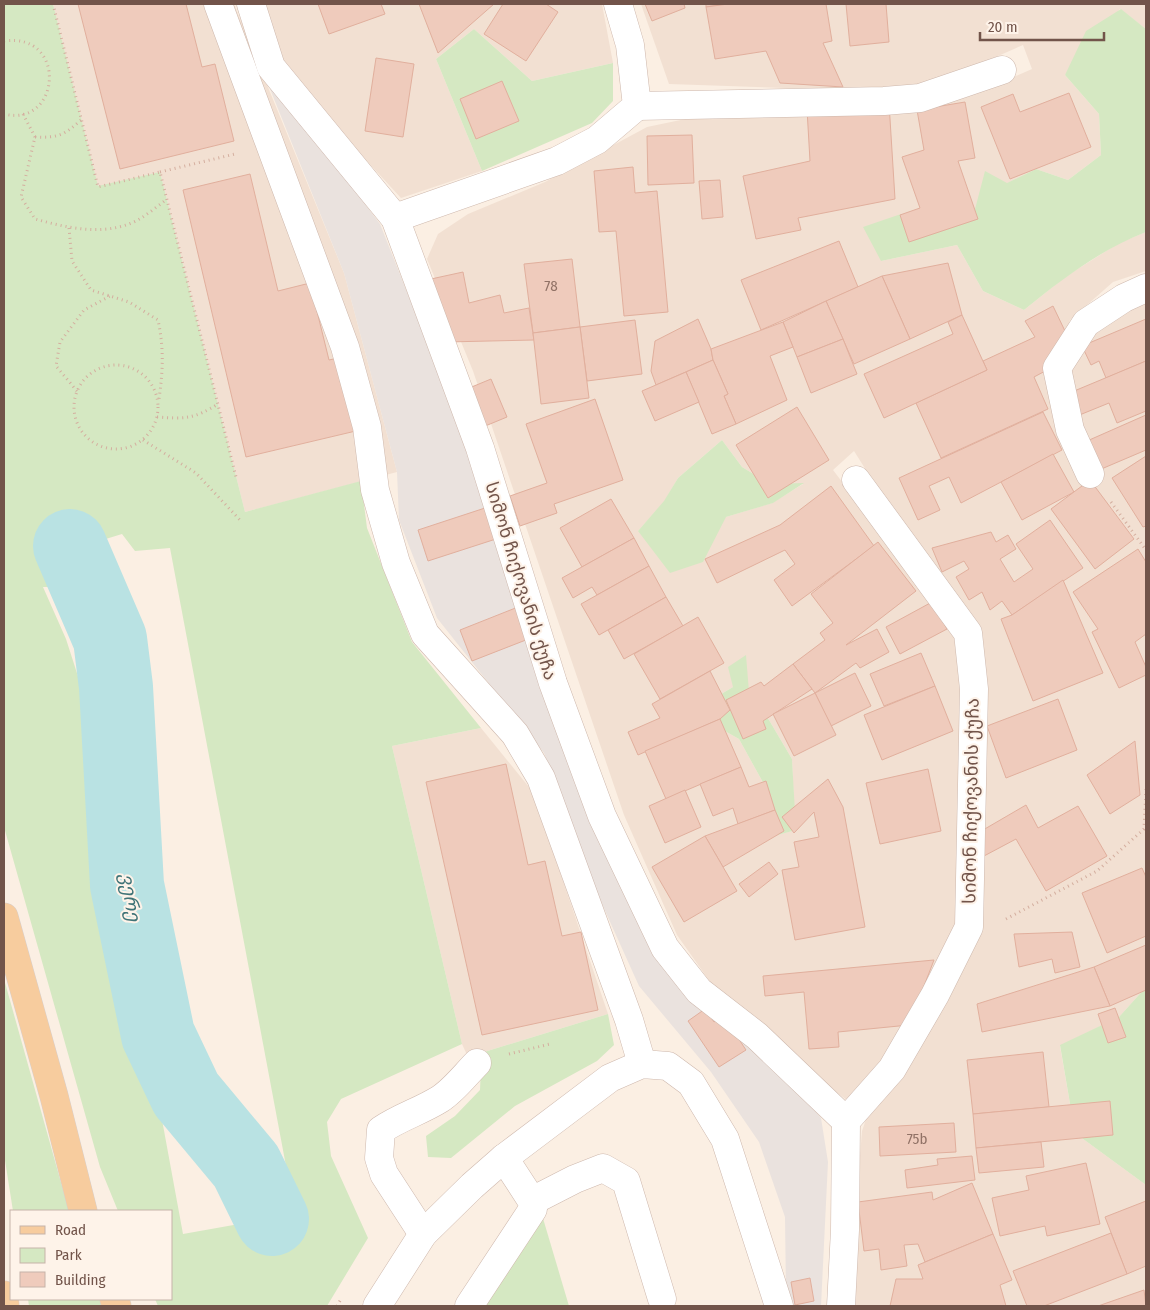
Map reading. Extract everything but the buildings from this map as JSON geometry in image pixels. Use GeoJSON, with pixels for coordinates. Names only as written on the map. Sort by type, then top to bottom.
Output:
{"type":"FeatureCollection","features":[{"type":"Feature","properties":{"kind":"main road"},"geometry":{"type":"LineString","coordinates":[[4,917],[54,1096],[83,1210]]}},
{"type":"Feature","properties":{"kind":"main road"},"geometry":{"type":"LineString","coordinates":[[4,1295],[6,1306]]}},
{"type":"Feature","properties":{"kind":"street"},"geometry":{"type":"LineString","coordinates":[[218,4],[345,347],[367,427],[375,490],[396,563],[410,599],[425,634],[515,734],[541,778],[630,1020],[642,1064]]}},
{"type":"Feature","properties":{"kind":"street","name":"სიმონ ჩიქოვანის ქუჩა"},"geometry":{"type":"LineString","coordinates":[[251,4],[271,67],[395,218],[480,448],[556,691],[602,816],[665,948],[699,991],[757,1036],[846,1121],[892,1069],[934,995],[968,927],[974,689],[968,633],[856,480]]}},
{"type":"Feature","properties":{"kind":"street"},"geometry":{"type":"LineString","coordinates":[[618,4],[630,45],[637,106]]}},
{"type":"Feature","properties":{"kind":"street"},"geometry":{"type":"LineString","coordinates":[[395,218],[557,161],[597,140],[637,106],[884,101],[920,98],[1002,70]]}},
{"type":"Feature","properties":{"kind":"street"},"geometry":{"type":"LineString","coordinates":[[1090,474],[1070,430],[1056,368],[1086,323],[1124,298],[1146,288]]}},
{"type":"Feature","properties":{"kind":"street"},"geometry":{"type":"LineString","coordinates":[[423,1234],[384,1174],[379,1158],[381,1130],[398,1118],[424,1108],[443,1097],[477,1062]]}},
{"type":"Feature","properties":{"kind":"street"},"geometry":{"type":"LineString","coordinates":[[377,1306],[423,1234],[504,1158],[610,1078],[642,1064],[668,1066],[691,1083],[725,1139],[779,1306]]}},
{"type":"Feature","properties":{"kind":"street"},"geometry":{"type":"LineString","coordinates":[[840,1306],[845,1230],[846,1121]]}},
{"type":"Feature","properties":{"kind":"street"},"geometry":{"type":"LineString","coordinates":[[469,1306],[533,1209],[532,1201],[504,1158]]}},
{"type":"Feature","properties":{"kind":"street"},"geometry":{"type":"LineString","coordinates":[[532,1201],[575,1179],[603,1168],[626,1181],[662,1298]]}},
{"type":"Feature","properties":{"kind":"path"},"geometry":{"type":"LineString","coordinates":[[53,4],[98,187],[270,145]]}},
{"type":"Feature","properties":{"kind":"path"},"geometry":{"type":"LineString","coordinates":[[4,41],[15,40],[31,45],[44,57],[49,68],[51,80],[48,91],[34,109],[23,114],[4,114]]}},
{"type":"Feature","properties":{"kind":"path"},"geometry":{"type":"LineString","coordinates":[[23,114],[35,137],[21,197],[34,219],[69,228],[111,230],[138,220],[167,199]]}},
{"type":"Feature","properties":{"kind":"path"},"geometry":{"type":"LineString","coordinates":[[35,137],[54,138],[60,136],[82,120]]}},
{"type":"Feature","properties":{"kind":"path"},"geometry":{"type":"LineString","coordinates":[[160,172],[236,477]]}},
{"type":"Feature","properties":{"kind":"path"},"geometry":{"type":"LineString","coordinates":[[69,228],[72,261],[91,290],[129,302],[158,320],[163,346],[163,370],[157,417],[152,430],[143,440],[131,447],[117,450],[103,448],[91,441],[81,431],[75,419],[74,404],[76,391],[84,379],[95,370],[108,365],[121,365],[135,369],[146,377],[154,388],[158,402]]}},
{"type":"Feature","properties":{"kind":"path"},"geometry":{"type":"LineString","coordinates":[[76,391],[56,366],[60,342],[84,310],[110,296]]}},
{"type":"Feature","properties":{"kind":"path"},"geometry":{"type":"LineString","coordinates":[[157,417],[180,418],[201,415],[218,404]]}},
{"type":"Feature","properties":{"kind":"path"},"geometry":{"type":"LineString","coordinates":[[143,440],[196,473],[240,520]]}},
{"type":"Feature","properties":{"kind":"path"},"geometry":{"type":"LineString","coordinates":[[1090,474],[1146,550]]}},
{"type":"Feature","properties":{"kind":"path"},"geometry":{"type":"LineString","coordinates":[[968,927],[1006,919],[1097,871],[1145,830],[1146,789]]}},
{"type":"Feature","properties":{"kind":"path"},"geometry":{"type":"LineString","coordinates":[[477,1062],[550,1044]]}},
{"type":"Feature","properties":{"kind":"shaded area"},"geometry":{"type":"Polygon","coordinates":[[[53,4],[234,4],[344,273],[397,472],[245,512],[160,172],[98,187],[53,4]]]}},
{"type":"Feature","properties":{"kind":"shaded area"},"geometry":{"type":"Polygon","coordinates":[[[263,4],[602,4],[613,63],[532,81],[474,29],[436,59],[482,171],[401,198],[279,66],[263,4]]]}},
{"type":"Feature","properties":{"kind":"shaded area"},"geometry":{"type":"Polygon","coordinates":[[[641,4],[1146,4],[1146,29],[1120,9],[1065,75],[1099,114],[1101,155],[1068,180],[1036,169],[1008,183],[974,213],[881,261],[957,245],[983,291],[1024,310],[1065,277],[1119,243],[1146,232],[1146,271],[1113,282],[1070,320],[1050,373],[1059,440],[1085,476],[1063,377],[1095,324],[1146,296],[1146,987],[1119,1017],[1060,1046],[1075,1133],[1146,1185],[1146,1306],[848,1306],[862,1131],[870,1107],[978,933],[968,632],[854,451],[833,470],[958,634],[960,690],[957,928],[899,1051],[848,1101],[789,1055],[713,986],[677,935],[624,815],[473,371],[427,259],[438,234],[468,214],[545,182],[647,127],[695,117],[924,108],[970,96],[1032,69],[1023,45],[957,74],[914,85],[847,90],[669,84],[641,4]],[[722,440],[678,478],[664,502],[638,531],[726,517],[772,503],[803,484],[770,484],[742,467],[722,440]],[[733,687],[691,712],[739,739],[766,788],[778,835],[795,830],[792,759],[769,720],[749,692],[733,687]]]}},
{"type":"Feature","properties":{"kind":"shaded area"},"geometry":{"type":"Polygon","coordinates":[[[260,64],[380,224],[471,453],[663,967],[782,1071],[821,1118],[828,1162],[821,1306],[792,1306],[786,1293],[785,1217],[759,1142],[711,1072],[639,986],[597,893],[544,753],[437,618],[399,520],[397,472],[344,273],[260,64]]]}},
{"type":"Feature","properties":{"kind":"shaded area"},"geometry":{"type":"Polygon","coordinates":[[[481,728],[533,792],[608,1014],[468,1057],[462,1044],[392,746],[481,728]]]}},
{"type":"Feature","properties":{"kind":"green space"},"geometry":{"type":"Polygon","coordinates":[[[4,4],[53,4],[98,186],[160,172],[245,512],[361,481],[367,528],[412,642],[481,728],[392,746],[462,1044],[341,1099],[327,1122],[331,1156],[368,1238],[327,1306],[158,1306],[155,1300],[172,1300],[172,1210],[118,1210],[100,1167],[4,827],[4,4]],[[122,534],[44,558],[54,587],[43,587],[66,639],[84,695],[183,1234],[295,1214],[170,548],[135,551],[122,534]]]}},
{"type":"Feature","properties":{"kind":"green space"},"geometry":{"type":"Polygon","coordinates":[[[1121,9],[1146,29],[1146,232],[1097,256],[1024,310],[983,291],[957,245],[881,261],[863,227],[901,214],[934,227],[974,213],[985,171],[1007,183],[1036,169],[1068,180],[1101,155],[1099,114],[1065,75],[1086,31],[1121,9]]]}},
{"type":"Feature","properties":{"kind":"green space"},"geometry":{"type":"Polygon","coordinates":[[[474,29],[532,81],[613,63],[613,101],[592,123],[482,171],[436,59],[474,29]]]}},
{"type":"Feature","properties":{"kind":"green space"},"geometry":{"type":"Polygon","coordinates":[[[722,440],[742,467],[770,484],[804,483],[773,503],[726,517],[703,562],[670,573],[638,531],[664,501],[678,478],[722,440]]]}},
{"type":"Feature","properties":{"kind":"green space"},"geometry":{"type":"Polygon","coordinates":[[[746,655],[749,692],[769,720],[792,759],[796,830],[778,835],[766,788],[739,739],[691,712],[733,687],[728,667],[746,655]]]}},
{"type":"Feature","properties":{"kind":"green space"},"geometry":{"type":"Polygon","coordinates":[[[4,979],[69,1210],[13,1210],[4,1154],[4,979]]]}},
{"type":"Feature","properties":{"kind":"green space"},"geometry":{"type":"Polygon","coordinates":[[[1146,987],[1146,1185],[1075,1133],[1060,1045],[1119,1017],[1146,987]]]}},
{"type":"Feature","properties":{"kind":"green space"},"geometry":{"type":"Polygon","coordinates":[[[608,1014],[614,1045],[597,1061],[515,1106],[451,1158],[428,1157],[426,1136],[455,1116],[480,1090],[481,1065],[468,1057],[608,1014]]]}},
{"type":"Feature","properties":{"kind":"green space"},"geometry":{"type":"Polygon","coordinates":[[[542,1215],[569,1306],[481,1306],[542,1215]]]}},
{"type":"Feature","properties":{"kind":"green space"},"geometry":{"type":"Polygon","coordinates":[[[28,1300],[100,1300],[103,1306],[29,1306],[28,1300]]]}},
{"type":"Feature","properties":{"kind":"waterway","name":"ვერე"},"geometry":{"type":"LineString","coordinates":[[70,546],[110,639],[116,687],[127,885],[158,1035],[186,1094],[246,1166],[272,1219]]}}]}
